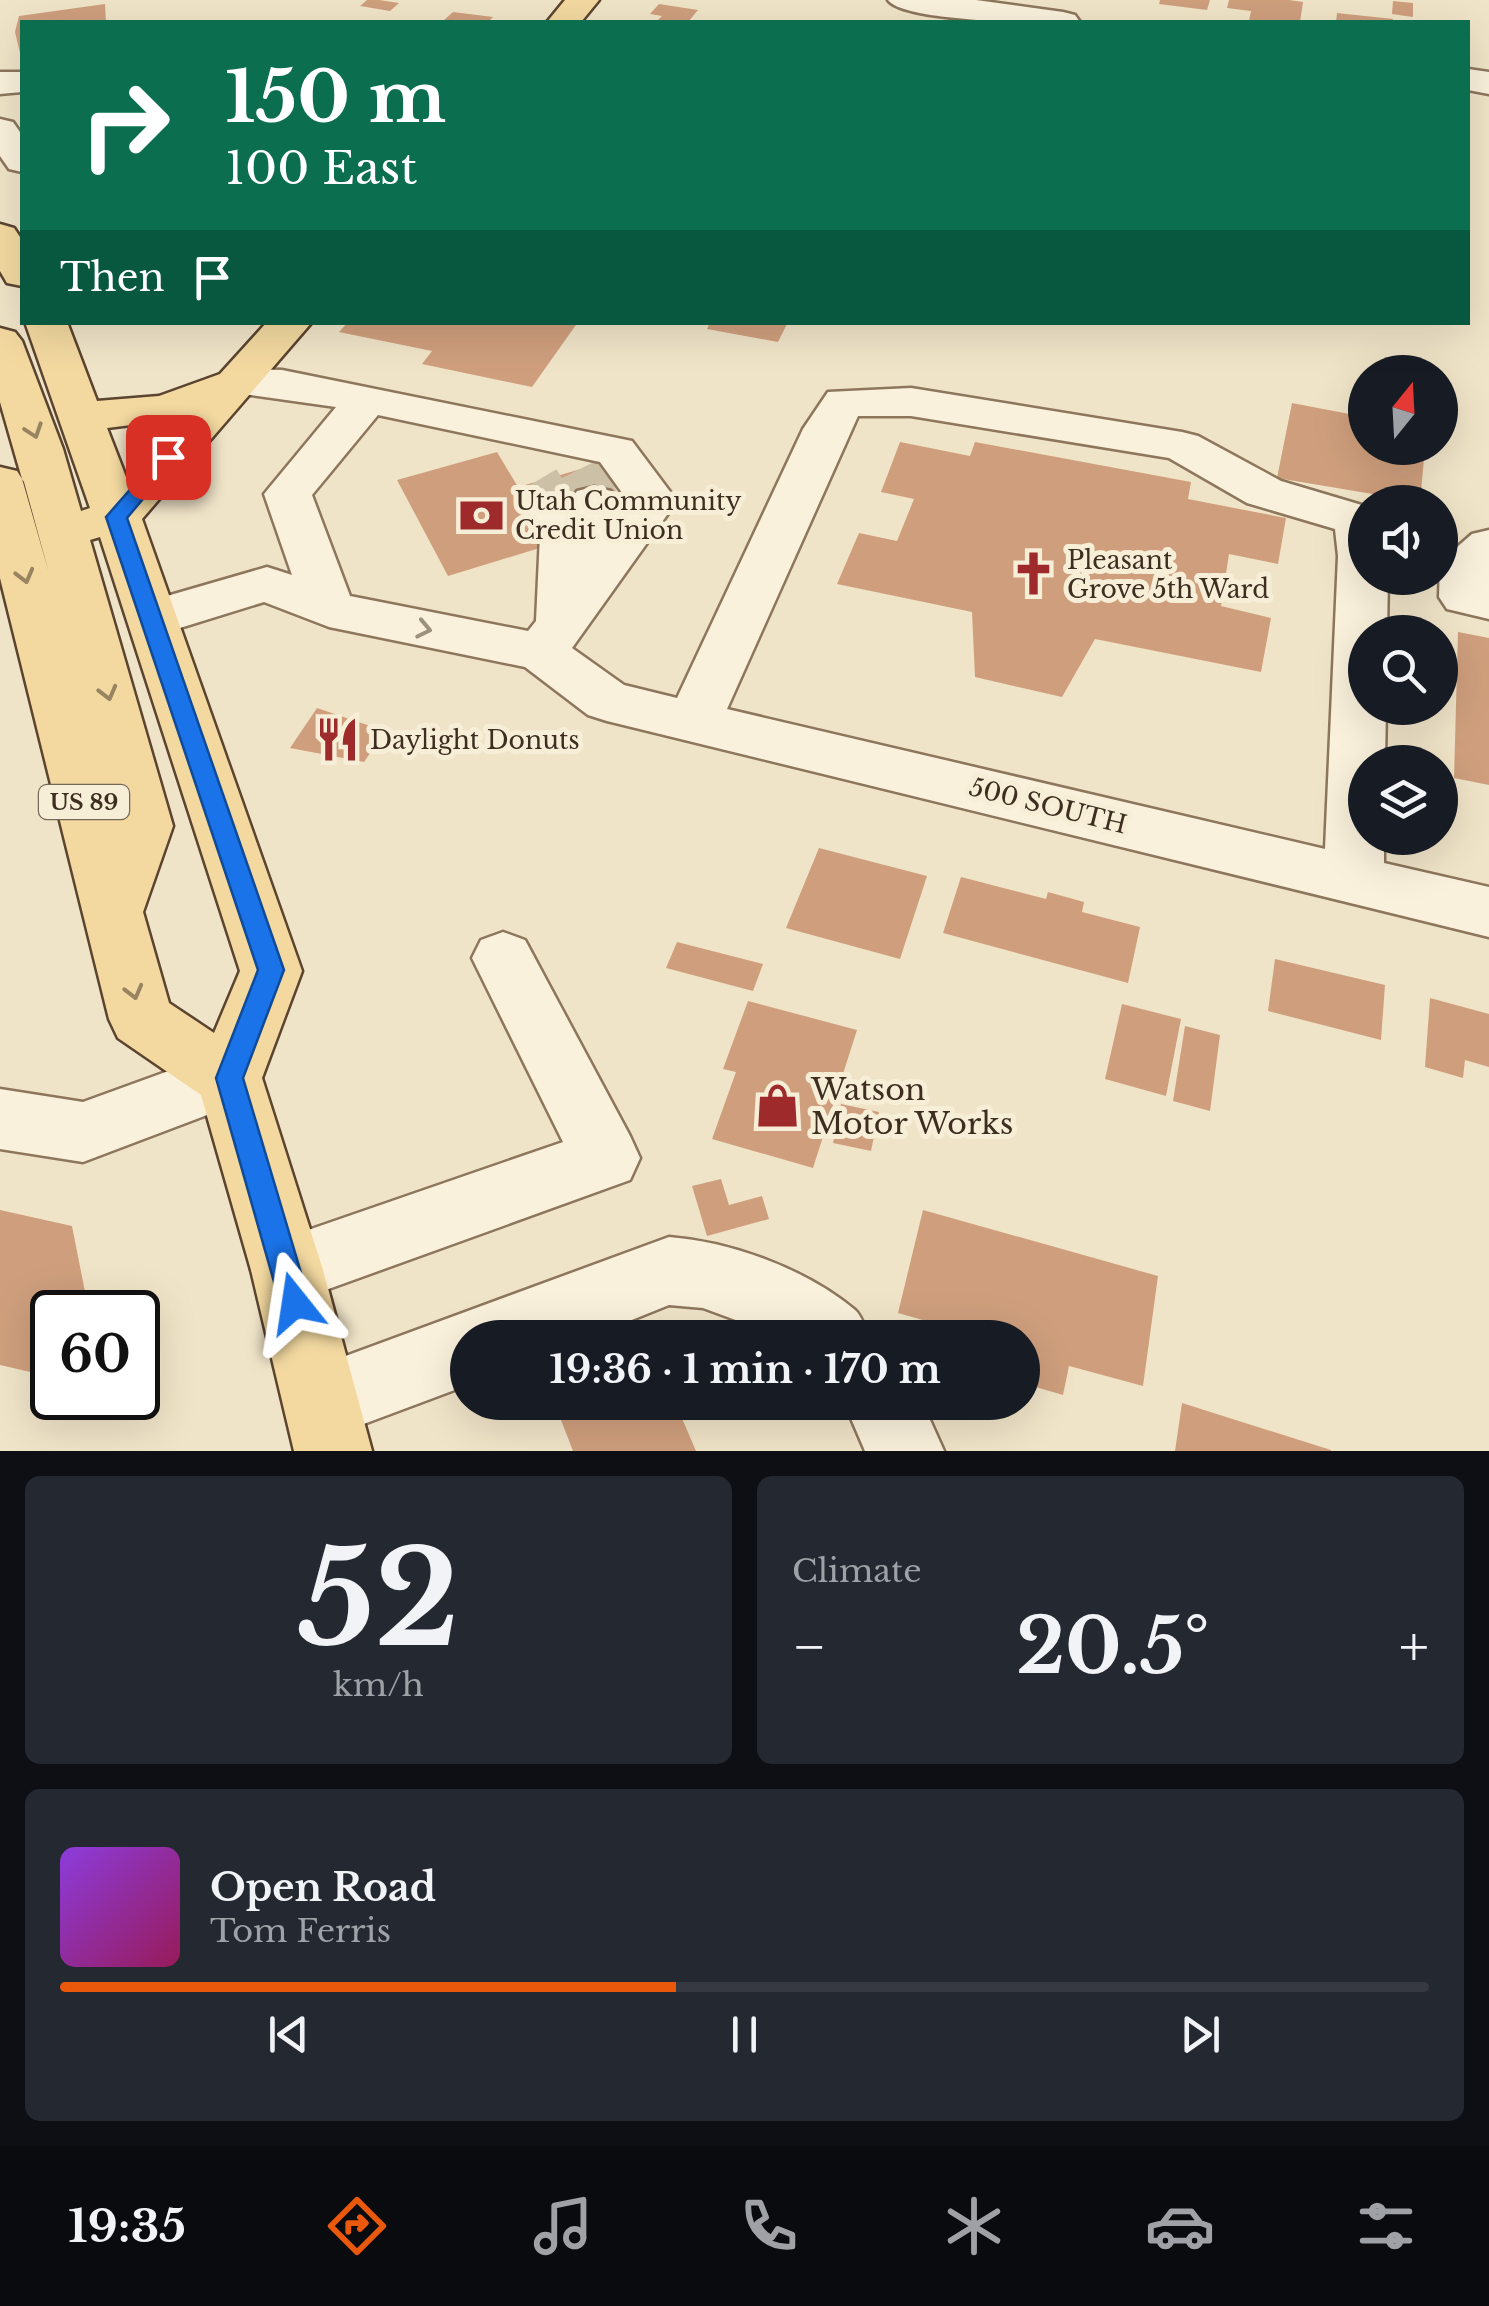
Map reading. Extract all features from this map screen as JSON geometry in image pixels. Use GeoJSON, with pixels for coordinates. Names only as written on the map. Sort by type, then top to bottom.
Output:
{"type":"FeatureCollection","features":[{"type":"Feature","properties":{"kind":"main road"},"geometry":{"type":"LineString","coordinates":[[565,20],[583,0]]}},
{"type":"Feature","properties":{"kind":"main road"},"geometry":{"type":"LineString","coordinates":[[47,325],[154,618],[271,970],[230,1078],[287,1270],[327,1427]]}},
{"type":"Feature","properties":{"kind":"main road"},"geometry":{"type":"LineString","coordinates":[[64,532],[116,517],[288,325]]}},
{"type":"Feature","properties":{"kind":"main road"},"geometry":{"type":"LineString","coordinates":[[0,340],[64,532],[144,826],[113,912]]}},
{"type":"Feature","properties":{"kind":"main road"},"geometry":{"type":"LineString","coordinates":[[83,416],[166,409],[238,382]]}},
{"type":"Feature","properties":{"kind":"main road","name":"US 89"},"geometry":{"type":"LineString","coordinates":[[0,482],[141,1019],[230,1078]]}},
{"type":"Feature","properties":{"kind":"street"},"geometry":{"type":"LineString","coordinates":[[904,0],[1048,20]]}},
{"type":"Feature","properties":{"kind":"street"},"geometry":{"type":"LineString","coordinates":[[0,130],[20,158]]}},
{"type":"Feature","properties":{"kind":"street"},"geometry":{"type":"LineString","coordinates":[[238,382],[282,383],[367,399],[555,473],[608,534],[574,609]]}},
{"type":"Feature","properties":{"kind":"street"},"geometry":{"type":"LineString","coordinates":[[328,609],[288,494],[367,399]]}},
{"type":"Feature","properties":{"kind":"street"},"geometry":{"type":"LineString","coordinates":[[694,721],[826,429],[844,402],[911,402],[1182,446],[1264,492],[1358,520],[1362,556],[1354,880]]}},
{"type":"Feature","properties":{"kind":"street"},"geometry":{"type":"LineString","coordinates":[[555,473],[616,451],[654,502],[574,609]]}},
{"type":"Feature","properties":{"kind":"street"},"geometry":{"type":"LineString","coordinates":[[555,473],[574,609]]}},
{"type":"Feature","properties":{"kind":"street"},"geometry":{"type":"LineString","coordinates":[[1489,546],[1464,564],[1465,597],[1489,602]]}},
{"type":"Feature","properties":{"kind":"street"},"geometry":{"type":"LineString","coordinates":[[154,618],[266,584],[328,609],[574,609]]}},
{"type":"Feature","properties":{"kind":"street","name":"500 SOUTH"},"geometry":{"type":"LineString","coordinates":[[574,609],[608,700],[1489,912]]}},
{"type":"Feature","properties":{"kind":"street"},"geometry":{"type":"LineString","coordinates":[[287,1270],[606,1158],[503,958]]}},
{"type":"Feature","properties":{"kind":"street"},"geometry":{"type":"LineString","coordinates":[[0,1118],[82,1132],[230,1078]]}},
{"type":"Feature","properties":{"kind":"street"},"geometry":{"type":"LineString","coordinates":[[541,1320],[670,1271],[703,1274],[763,1295],[803,1320]]}},
{"type":"Feature","properties":{"kind":"street"},"geometry":{"type":"LineString","coordinates":[[327,1427],[450,1358]]}},
{"type":"Feature","properties":{"kind":"street"},"geometry":{"type":"LineString","coordinates":[[890,1420],[905,1451]]}},
{"type":"Feature","properties":{"kind":"building"},"geometry":{"type":"Polygon","coordinates":[[[367,0],[399,3],[390,11],[360,6],[367,0]]]}},
{"type":"Feature","properties":{"kind":"building"},"geometry":{"type":"Polygon","coordinates":[[[1160,0],[1210,0],[1207,10],[1159,4],[1160,0]]]}},
{"type":"Feature","properties":{"kind":"building"},"geometry":{"type":"Polygon","coordinates":[[[1229,0],[1303,2],[1300,20],[1249,20],[1251,11],[1227,8],[1229,0]]]}},
{"type":"Feature","properties":{"kind":"building"},"geometry":{"type":"Polygon","coordinates":[[[1393,1],[1413,3],[1413,17],[1392,14],[1393,1]]]}},
{"type":"Feature","properties":{"kind":"building"},"geometry":{"type":"Polygon","coordinates":[[[105,4],[106,20],[20,20],[20,53],[15,32],[19,16],[105,4]]]}},
{"type":"Feature","properties":{"kind":"building"},"geometry":{"type":"Polygon","coordinates":[[[659,4],[698,10],[690,20],[658,20],[662,16],[650,14],[659,4]]]}},
{"type":"Feature","properties":{"kind":"building"},"geometry":{"type":"Polygon","coordinates":[[[453,12],[493,17],[490,20],[444,20],[453,12]]]}},
{"type":"Feature","properties":{"kind":"building"},"geometry":{"type":"Polygon","coordinates":[[[1337,13],[1393,19],[1393,20],[1336,20],[1337,13]]]}},
{"type":"Feature","properties":{"kind":"building"},"geometry":{"type":"Polygon","coordinates":[[[345,325],[576,325],[532,387],[422,364],[432,351],[339,332],[345,325]]]}},
{"type":"Feature","properties":{"kind":"building"},"geometry":{"type":"Polygon","coordinates":[[[709,325],[786,325],[778,342],[707,329],[709,325]]]}},
{"type":"Feature","properties":{"kind":"building"},"geometry":{"type":"Polygon","coordinates":[[[1292,403],[1348,414],[1348,465],[1423,465],[1422,485],[1348,485],[1348,490],[1277,478],[1292,403]]]}},
{"type":"Feature","properties":{"kind":"building","name":"Pleasant Grove 5th Ward"},"geometry":{"type":"Polygon","coordinates":[[[900,442],[970,456],[975,442],[1191,482],[1188,499],[1286,518],[1278,564],[1229,554],[1221,606],[1271,618],[1261,672],[1095,639],[1062,697],[975,677],[972,612],[837,584],[859,533],[897,541],[914,499],[881,492],[900,442]]]}},
{"type":"Feature","properties":{"kind":"building","name":"Utah Community Credit Union"},"geometry":{"type":"Polygon","coordinates":[[[497,452],[518,487],[595,465],[616,495],[540,517],[556,543],[448,576],[397,480],[497,452]]]}},
{"type":"Feature","properties":{"kind":"building"},"geometry":{"type":"Polygon","coordinates":[[[1458,632],[1489,638],[1489,785],[1458,779],[1458,745],[1455,745],[1458,632]]]}},
{"type":"Feature","properties":{"kind":"building","name":"Daylight Donuts"},"geometry":{"type":"Polygon","coordinates":[[[317,708],[385,731],[364,762],[290,748],[317,708]]]}},
{"type":"Feature","properties":{"kind":"building"},"geometry":{"type":"Polygon","coordinates":[[[819,848],[927,876],[900,959],[786,928],[819,848]]]}},
{"type":"Feature","properties":{"kind":"building"},"geometry":{"type":"Polygon","coordinates":[[[961,877],[1046,899],[1048,892],[1084,902],[1082,912],[1140,927],[1128,983],[943,933],[961,877]]]}},
{"type":"Feature","properties":{"kind":"building"},"geometry":{"type":"Polygon","coordinates":[[[677,942],[763,964],[753,991],[666,968],[677,942]]]}},
{"type":"Feature","properties":{"kind":"building"},"geometry":{"type":"Polygon","coordinates":[[[1275,959],[1385,985],[1381,1040],[1268,1011],[1275,959]]]}},
{"type":"Feature","properties":{"kind":"building"},"geometry":{"type":"Polygon","coordinates":[[[1430,998],[1489,1014],[1489,1067],[1465,1060],[1463,1078],[1425,1067],[1430,998]]]}},
{"type":"Feature","properties":{"kind":"building","name":"Watson Motor Works"},"geometry":{"type":"Polygon","coordinates":[[[748,1001],[857,1030],[813,1168],[712,1139],[736,1072],[723,1069],[748,1001]]]}},
{"type":"Feature","properties":{"kind":"building"},"geometry":{"type":"Polygon","coordinates":[[[1122,1004],[1181,1019],[1166,1096],[1105,1079],[1122,1004]]]}},
{"type":"Feature","properties":{"kind":"building"},"geometry":{"type":"Polygon","coordinates":[[[1185,1026],[1220,1035],[1210,1111],[1173,1101],[1185,1026]]]}},
{"type":"Feature","properties":{"kind":"building"},"geometry":{"type":"Polygon","coordinates":[[[841,1104],[879,1112],[871,1151],[833,1143],[841,1104]]]}},
{"type":"Feature","properties":{"kind":"building"},"geometry":{"type":"Polygon","coordinates":[[[721,1179],[729,1205],[762,1196],[769,1219],[707,1236],[692,1186],[721,1179]]]}},
{"type":"Feature","properties":{"kind":"building"},"geometry":{"type":"Polygon","coordinates":[[[0,1210],[72,1226],[85,1290],[30,1290],[30,1372],[0,1365],[0,1210]]]}},
{"type":"Feature","properties":{"kind":"building"},"geometry":{"type":"Polygon","coordinates":[[[923,1210],[1158,1276],[1143,1386],[1069,1366],[1063,1395],[1040,1388],[1040,1320],[922,1320],[898,1313],[923,1210]]]}},
{"type":"Feature","properties":{"kind":"building"},"geometry":{"type":"Polygon","coordinates":[[[1182,1403],[1331,1450],[1331,1451],[1175,1451],[1182,1403]]]}},
{"type":"Feature","properties":{"kind":"building"},"geometry":{"type":"Polygon","coordinates":[[[561,1420],[683,1420],[696,1451],[573,1451],[561,1420]]]}},
{"type":"Feature","properties":{"kind":"tunnel"},"geometry":{"type":"LineString","coordinates":[[578,470],[594,502]]}},
{"type":"Feature","properties":{"kind":"tunnel"},"geometry":{"type":"LineString","coordinates":[[535,482],[554,514]]}},
{"type":"Feature","properties":{"kind":"place","name":"Utah Community Credit Union"},"geometry":{"type":"Point","coordinates":[482,515]}},
{"type":"Feature","properties":{"kind":"place","name":"Pleasant Grove 5th Ward"},"geometry":{"type":"Point","coordinates":[1034,574]}},
{"type":"Feature","properties":{"kind":"place","name":"Daylight Donuts"},"geometry":{"type":"Point","coordinates":[337,740]}},
{"type":"Feature","properties":{"kind":"place","name":"Watson Motor Works"},"geometry":{"type":"Point","coordinates":[778,1106]}},
{"type":"Feature","properties":{"kind":"route"},"geometry":{"type":"LineString","coordinates":[[168,457],[116,517],[154,618],[271,970],[230,1078],[295,1303]]}}]}
